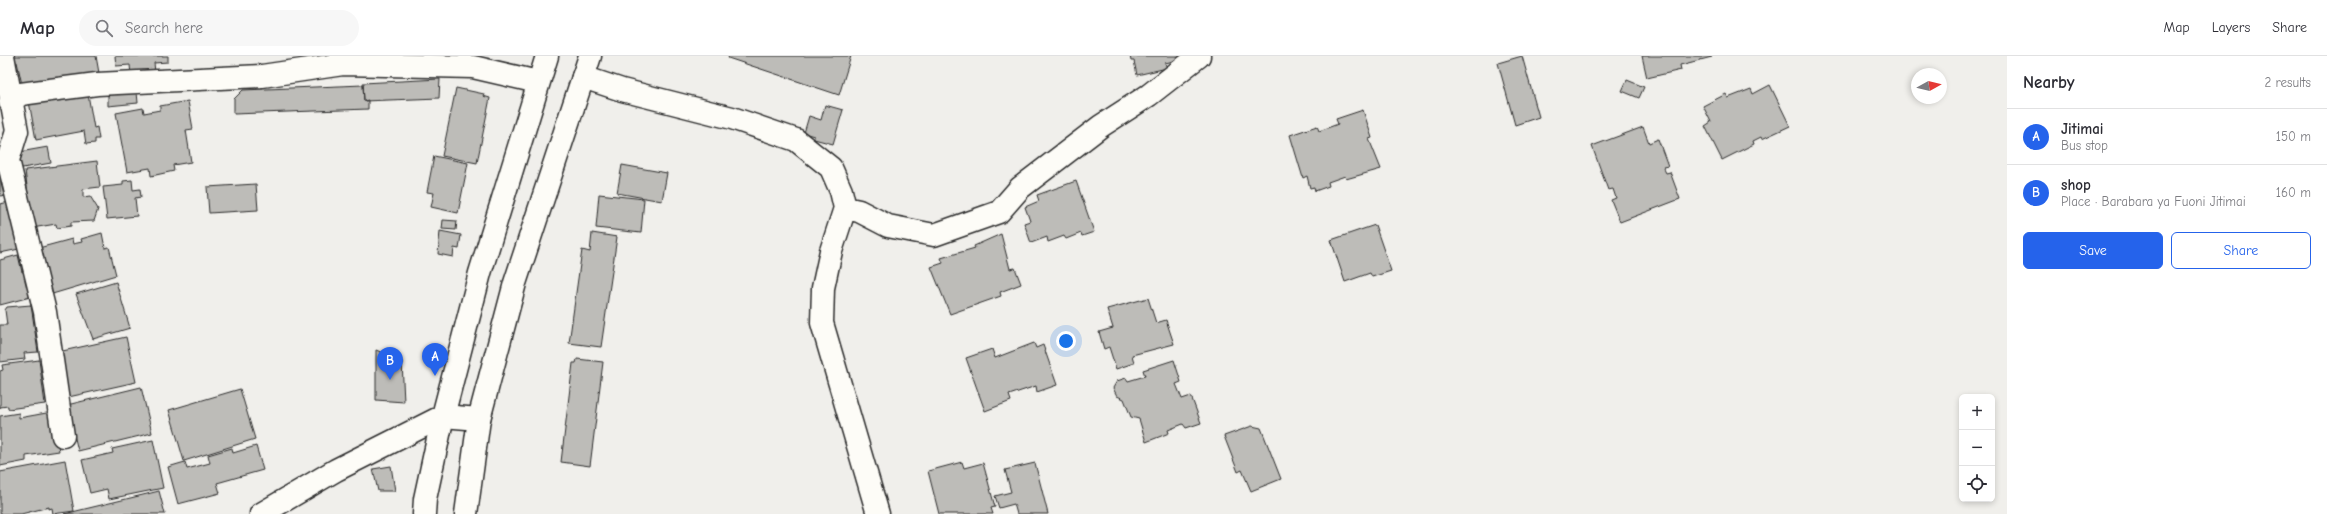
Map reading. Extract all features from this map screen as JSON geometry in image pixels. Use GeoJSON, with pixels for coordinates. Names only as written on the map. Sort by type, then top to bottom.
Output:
{"type":"FeatureCollection","features":[{"type":"Feature","properties":{"kind":"street"},"geometry":{"type":"LineString","coordinates":[[3,56],[10,102],[17,131],[8,160],[45,312],[63,436]]}},
{"type":"Feature","properties":{"kind":"street"},"geometry":{"type":"LineString","coordinates":[[424,514],[425,499],[443,416],[480,273],[547,56]]}},
{"type":"Feature","properties":{"kind":"street"},"geometry":{"type":"LineString","coordinates":[[466,514],[479,419],[515,282],[590,56]]}},
{"type":"Feature","properties":{"kind":"street"},"geometry":{"type":"LineString","coordinates":[[845,208],[859,211],[888,226],[934,235],[999,212],[1020,188],[1101,126],[1149,95],[1199,56]]}},
{"type":"Feature","properties":{"kind":"street"},"geometry":{"type":"LineString","coordinates":[[10,102],[21,94],[97,84],[262,76],[343,64],[473,67],[538,82]]}},
{"type":"Feature","properties":{"kind":"street"},"geometry":{"type":"LineString","coordinates":[[583,77],[622,90],[732,118],[796,140],[830,168],[841,191],[845,208],[831,251],[823,288],[822,323],[878,514]]}},
{"type":"Feature","properties":{"kind":"street"},"geometry":{"type":"LineString","coordinates":[[261,514],[336,470],[443,416],[479,419]]}},
{"type":"Feature","properties":{"kind":"building"},"geometry":{"type":"Polygon","coordinates":[[[12,56],[96,56],[99,73],[23,89],[17,62],[14,63],[12,56]]]}},
{"type":"Feature","properties":{"kind":"building"},"geometry":{"type":"Polygon","coordinates":[[[115,56],[168,56],[168,62],[154,63],[155,72],[131,75],[130,65],[116,66],[115,56]]]}},
{"type":"Feature","properties":{"kind":"building"},"geometry":{"type":"Polygon","coordinates":[[[729,56],[851,56],[839,95],[728,58],[729,56]]]}},
{"type":"Feature","properties":{"kind":"building"},"geometry":{"type":"Polygon","coordinates":[[[1130,56],[1178,56],[1179,60],[1165,63],[1167,68],[1137,75],[1134,61],[1131,61],[1130,56]]]}},
{"type":"Feature","properties":{"kind":"building"},"geometry":{"type":"Polygon","coordinates":[[[1522,56],[1539,117],[1515,125],[1498,63],[1522,56]]]}},
{"type":"Feature","properties":{"kind":"building"},"geometry":{"type":"Polygon","coordinates":[[[1642,56],[1712,57],[1680,65],[1681,70],[1647,78],[1642,56]]]}},
{"type":"Feature","properties":{"kind":"building"},"geometry":{"type":"Polygon","coordinates":[[[440,79],[439,98],[364,101],[363,83],[440,79]]]}},
{"type":"Feature","properties":{"kind":"building"},"geometry":{"type":"Polygon","coordinates":[[[1627,80],[1644,87],[1639,98],[1622,91],[1627,80]]]}},
{"type":"Feature","properties":{"kind":"building"},"geometry":{"type":"Polygon","coordinates":[[[363,85],[364,101],[368,100],[368,109],[234,114],[234,99],[243,90],[363,85]]]}},
{"type":"Feature","properties":{"kind":"building"},"geometry":{"type":"Polygon","coordinates":[[[1770,85],[1790,126],[1762,139],[1761,137],[1753,141],[1754,144],[1722,160],[1705,126],[1711,122],[1703,106],[1726,94],[1728,98],[1751,89],[1753,94],[1770,85]]]}},
{"type":"Feature","properties":{"kind":"building"},"geometry":{"type":"Polygon","coordinates":[[[456,88],[484,94],[483,96],[490,98],[477,163],[442,156],[456,88]]]}},
{"type":"Feature","properties":{"kind":"building"},"geometry":{"type":"Polygon","coordinates":[[[87,89],[94,128],[97,127],[99,139],[95,139],[95,143],[86,144],[84,131],[36,140],[28,96],[87,89]]]}},
{"type":"Feature","properties":{"kind":"building"},"geometry":{"type":"Polygon","coordinates":[[[137,92],[138,103],[108,106],[108,94],[137,92]]]}},
{"type":"Feature","properties":{"kind":"building"},"geometry":{"type":"Polygon","coordinates":[[[188,101],[193,129],[186,130],[191,162],[173,165],[174,171],[151,176],[150,168],[127,172],[116,113],[143,108],[144,113],[160,110],[160,106],[188,101]]]}},
{"type":"Feature","properties":{"kind":"building"},"geometry":{"type":"Polygon","coordinates":[[[825,105],[843,110],[833,144],[814,139],[814,136],[804,133],[809,116],[821,120],[825,105]]]}},
{"type":"Feature","properties":{"kind":"building"},"geometry":{"type":"Polygon","coordinates":[[[1363,110],[1372,138],[1369,139],[1381,169],[1346,179],[1345,176],[1328,182],[1329,186],[1315,191],[1314,187],[1310,188],[1307,176],[1303,178],[1290,135],[1317,126],[1319,131],[1338,124],[1336,119],[1363,110]]]}},
{"type":"Feature","properties":{"kind":"building"},"geometry":{"type":"Polygon","coordinates":[[[1643,127],[1649,143],[1658,139],[1668,166],[1663,167],[1666,173],[1670,172],[1680,199],[1620,222],[1611,200],[1616,198],[1613,189],[1608,190],[1592,146],[1643,127]]]}},
{"type":"Feature","properties":{"kind":"building"},"geometry":{"type":"Polygon","coordinates":[[[48,147],[51,163],[17,169],[14,153],[48,147]]]}},
{"type":"Feature","properties":{"kind":"building"},"geometry":{"type":"Polygon","coordinates":[[[0,151],[12,194],[0,196],[0,151]]]}},
{"type":"Feature","properties":{"kind":"building"},"geometry":{"type":"Polygon","coordinates":[[[434,156],[468,163],[458,213],[431,207],[434,193],[427,192],[434,156]]]}},
{"type":"Feature","properties":{"kind":"building"},"geometry":{"type":"Polygon","coordinates":[[[97,161],[100,187],[83,189],[83,197],[90,196],[98,209],[94,221],[71,222],[71,226],[57,228],[56,224],[32,228],[25,170],[97,161]]]}},
{"type":"Feature","properties":{"kind":"building"},"geometry":{"type":"Polygon","coordinates":[[[622,165],[667,173],[662,201],[617,193],[622,165]]]}},
{"type":"Feature","properties":{"kind":"building"},"geometry":{"type":"Polygon","coordinates":[[[132,180],[133,190],[140,189],[141,197],[135,198],[137,216],[107,219],[103,187],[123,185],[123,181],[132,180]]]}},
{"type":"Feature","properties":{"kind":"building"},"geometry":{"type":"Polygon","coordinates":[[[1076,181],[1094,232],[1082,236],[1081,233],[1066,239],[1064,236],[1048,242],[1047,237],[1031,243],[1024,223],[1030,221],[1025,207],[1039,201],[1037,195],[1076,181]]]}},
{"type":"Feature","properties":{"kind":"building"},"geometry":{"type":"Polygon","coordinates":[[[256,184],[258,210],[209,213],[207,187],[256,184]]]}},
{"type":"Feature","properties":{"kind":"building"},"geometry":{"type":"Polygon","coordinates":[[[599,194],[644,199],[641,233],[596,228],[599,194]]]}},
{"type":"Feature","properties":{"kind":"building"},"geometry":{"type":"Polygon","coordinates":[[[14,201],[19,249],[0,253],[0,204],[14,201]]]}},
{"type":"Feature","properties":{"kind":"building"},"geometry":{"type":"Polygon","coordinates":[[[443,220],[457,221],[456,230],[442,229],[443,220]]]}},
{"type":"Feature","properties":{"kind":"building"},"geometry":{"type":"Polygon","coordinates":[[[1375,225],[1391,271],[1372,277],[1370,273],[1345,282],[1331,240],[1375,225]]]}},
{"type":"Feature","properties":{"kind":"building"},"geometry":{"type":"Polygon","coordinates":[[[440,231],[461,235],[459,249],[454,248],[453,257],[438,254],[440,231]]]}},
{"type":"Feature","properties":{"kind":"building"},"geometry":{"type":"Polygon","coordinates":[[[102,233],[105,248],[109,247],[116,275],[49,295],[35,249],[72,239],[73,244],[82,242],[81,239],[102,233]]]}},
{"type":"Feature","properties":{"kind":"building"},"geometry":{"type":"Polygon","coordinates":[[[592,233],[617,237],[601,347],[569,343],[582,250],[590,252],[592,233]]]}},
{"type":"Feature","properties":{"kind":"building"},"geometry":{"type":"Polygon","coordinates":[[[1001,234],[1010,269],[1015,268],[1021,284],[1000,292],[1001,296],[950,314],[931,267],[943,263],[941,258],[975,248],[974,246],[1001,234]]]}},
{"type":"Feature","properties":{"kind":"building"},"geometry":{"type":"Polygon","coordinates":[[[18,255],[22,272],[28,270],[34,296],[0,305],[0,260],[18,255]]]}},
{"type":"Feature","properties":{"kind":"building"},"geometry":{"type":"Polygon","coordinates":[[[116,282],[130,328],[93,339],[76,294],[116,282]]]}},
{"type":"Feature","properties":{"kind":"building"},"geometry":{"type":"Polygon","coordinates":[[[1148,298],[1156,323],[1166,320],[1174,344],[1132,355],[1134,363],[1116,369],[1109,347],[1104,349],[1099,332],[1113,328],[1107,309],[1148,298]]]}},
{"type":"Feature","properties":{"kind":"building"},"geometry":{"type":"Polygon","coordinates":[[[31,305],[38,352],[24,353],[25,359],[0,362],[0,325],[7,325],[5,310],[7,307],[31,305]]]}},
{"type":"Feature","properties":{"kind":"building"},"geometry":{"type":"Polygon","coordinates":[[[126,337],[136,382],[64,398],[58,352],[126,337]]]}},
{"type":"Feature","properties":{"kind":"building"},"geometry":{"type":"Polygon","coordinates":[[[1034,343],[1036,348],[1043,345],[1057,385],[1037,392],[1036,386],[1009,395],[1011,401],[985,411],[966,358],[992,349],[995,358],[1034,343]]]}},
{"type":"Feature","properties":{"kind":"building"},"geometry":{"type":"Polygon","coordinates":[[[376,350],[402,361],[404,402],[376,400],[376,350]]]}},
{"type":"Feature","properties":{"kind":"building"},"geometry":{"type":"Polygon","coordinates":[[[577,359],[603,362],[590,466],[561,462],[573,363],[576,363],[577,359]]]}},
{"type":"Feature","properties":{"kind":"building"},"geometry":{"type":"Polygon","coordinates":[[[39,360],[45,404],[8,409],[8,406],[0,407],[0,371],[3,370],[2,365],[39,360]]]}},
{"type":"Feature","properties":{"kind":"building"},"geometry":{"type":"Polygon","coordinates":[[[1174,360],[1181,382],[1176,384],[1182,399],[1191,396],[1201,423],[1186,428],[1183,424],[1168,430],[1169,433],[1146,442],[1139,419],[1131,417],[1124,399],[1117,396],[1113,388],[1117,381],[1126,378],[1128,381],[1145,376],[1143,370],[1174,360]]]}},
{"type":"Feature","properties":{"kind":"building"},"geometry":{"type":"Polygon","coordinates":[[[141,387],[152,433],[78,451],[67,405],[141,387]]]}},
{"type":"Feature","properties":{"kind":"building"},"geometry":{"type":"Polygon","coordinates":[[[240,389],[255,439],[184,461],[169,410],[240,389]]]}},
{"type":"Feature","properties":{"kind":"building"},"geometry":{"type":"Polygon","coordinates":[[[52,412],[59,451],[26,456],[26,461],[0,466],[0,416],[19,413],[19,418],[52,412]]]}},
{"type":"Feature","properties":{"kind":"building"},"geometry":{"type":"Polygon","coordinates":[[[1252,426],[1261,428],[1281,479],[1251,491],[1242,470],[1238,472],[1224,436],[1252,426]]]}},
{"type":"Feature","properties":{"kind":"building"},"geometry":{"type":"Polygon","coordinates":[[[153,440],[163,488],[109,499],[107,489],[90,493],[82,460],[113,453],[112,449],[153,440]]]}},
{"type":"Feature","properties":{"kind":"building"},"geometry":{"type":"Polygon","coordinates":[[[256,446],[263,470],[217,483],[220,493],[178,504],[168,467],[185,462],[187,469],[210,463],[208,455],[232,448],[233,453],[256,446]]]}},
{"type":"Feature","properties":{"kind":"building"},"geometry":{"type":"Polygon","coordinates":[[[65,460],[74,511],[53,514],[52,508],[49,509],[49,507],[21,514],[0,514],[0,472],[65,460]]]}},
{"type":"Feature","properties":{"kind":"building"},"geometry":{"type":"Polygon","coordinates":[[[962,462],[964,468],[983,463],[995,507],[991,508],[993,514],[939,514],[928,471],[962,462]]]}},
{"type":"Feature","properties":{"kind":"building"},"geometry":{"type":"Polygon","coordinates":[[[1035,463],[1048,514],[1017,514],[1014,504],[999,508],[995,496],[1011,492],[1005,470],[1035,463]]]}},
{"type":"Feature","properties":{"kind":"building"},"geometry":{"type":"Polygon","coordinates":[[[391,466],[395,491],[378,491],[373,469],[391,466]]]}},
{"type":"Feature","properties":{"kind":"building"},"geometry":{"type":"Polygon","coordinates":[[[159,491],[165,514],[64,514],[147,494],[159,491]]]}},
{"type":"Feature","properties":{"kind":"place","name":"Jitimai"},"geometry":{"type":"Point","coordinates":[435,376]}},
{"type":"Feature","properties":{"kind":"place","name":"shop"},"geometry":{"type":"Point","coordinates":[390,380]}}]}
